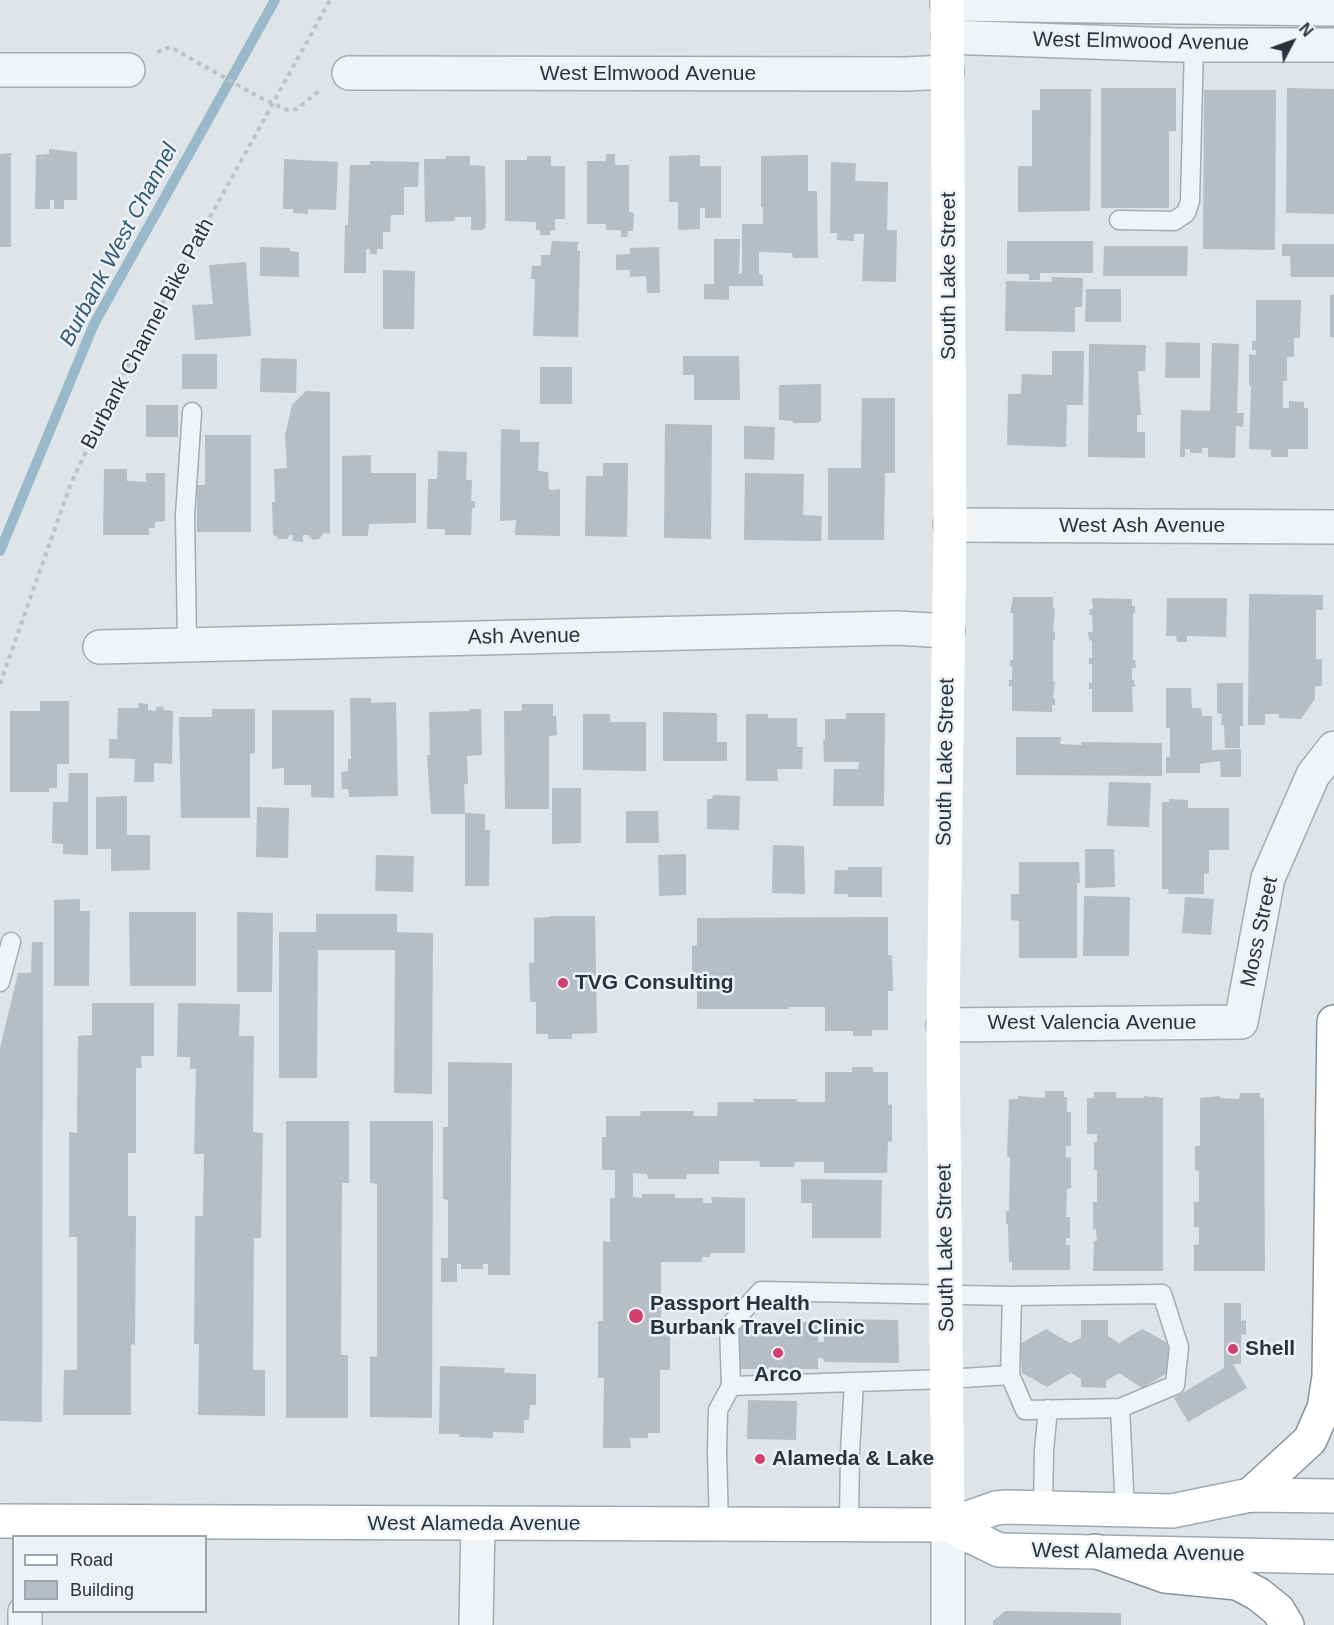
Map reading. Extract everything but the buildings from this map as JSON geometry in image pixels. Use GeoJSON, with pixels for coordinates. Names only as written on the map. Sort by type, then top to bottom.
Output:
{"type":"FeatureCollection","features":[{"type":"Feature","properties":{"kind":"main road","name":"South Lake Street"},"geometry":{"type":"LineString","coordinates":[[947,2],[950,525],[944,1025],[948,1525]]}},
{"type":"Feature","properties":{"kind":"main road"},"geometry":{"type":"LineString","coordinates":[[1251,1495],[1310,1440],[1324,1408],[1329,1377],[1334,1022]]}},
{"type":"Feature","properties":{"kind":"main road","name":"West Alameda Avenue"},"geometry":{"type":"LineString","coordinates":[[17,1526],[478,1523],[948,1525],[996,1508],[1172,1511],[1251,1495],[1334,1496]]}},
{"type":"Feature","properties":{"kind":"main road","name":"West Alameda Avenue"},"geometry":{"type":"LineString","coordinates":[[948,1525],[999,1550],[1334,1557]]}},
{"type":"Feature","properties":{"kind":"main road"},"geometry":{"type":"LineString","coordinates":[[1095,1551],[1165,1576],[1237,1583],[1258,1594],[1278,1610],[1287,1625]]}},
{"type":"Feature","properties":{"kind":"street","name":"West Elmwood Avenue"},"geometry":{"type":"LineString","coordinates":[[947,2],[1334,9]]}},
{"type":"Feature","properties":{"kind":"street"},"geometry":{"type":"LineString","coordinates":[[1176,6],[1186,45]]}},
{"type":"Feature","properties":{"kind":"street"},"geometry":{"type":"LineString","coordinates":[[1244,8],[1244,44]]}},
{"type":"Feature","properties":{"kind":"street","name":"West Elmwood Avenue"},"geometry":{"type":"LineString","coordinates":[[948,37],[1186,45],[1334,45]]}},
{"type":"Feature","properties":{"kind":"street"},"geometry":{"type":"LineString","coordinates":[[0,70],[128,70]]}},
{"type":"Feature","properties":{"kind":"street","name":"West Elmwood Avenue"},"geometry":{"type":"LineString","coordinates":[[349,73],[905,74],[947,72]]}},
{"type":"Feature","properties":{"kind":"street","name":"West Ash Avenue"},"geometry":{"type":"LineString","coordinates":[[950,525],[1334,527]]}},
{"type":"Feature","properties":{"kind":"street","name":"Ash Avenue"},"geometry":{"type":"LineString","coordinates":[[100,647],[897,628],[948,631]]}},
{"type":"Feature","properties":{"kind":"street","name":"Moss Street"},"geometry":{"type":"LineString","coordinates":[[1241,1022],[1268,878],[1313,775],[1334,748]]}},
{"type":"Feature","properties":{"kind":"street","name":"West Valencia Avenue"},"geometry":{"type":"LineString","coordinates":[[944,1025],[1241,1022]]}},
{"type":"Feature","properties":{"kind":"street"},"geometry":{"type":"LineString","coordinates":[[476,1625],[478,1523]]}},
{"type":"Feature","properties":{"kind":"street"},"geometry":{"type":"LineString","coordinates":[[948,1525],[948,1625]]}},
{"type":"Feature","properties":{"kind":"lane"},"geometry":{"type":"LineString","coordinates":[[1119,220],[1174,221],[1186,213],[1190,201],[1186,45]]}},
{"type":"Feature","properties":{"kind":"lane"},"geometry":{"type":"LineString","coordinates":[[187,644],[185,515],[192,412]]}},
{"type":"Feature","properties":{"kind":"lane"},"geometry":{"type":"LineString","coordinates":[[0,982],[11,942]]}},
{"type":"Feature","properties":{"kind":"lane"},"geometry":{"type":"LineString","coordinates":[[719,1525],[718,1410],[731,1386],[729,1326],[760,1291],[1012,1296],[1162,1294],[1179,1347],[1175,1385],[1120,1408],[1025,1410],[1010,1375],[1012,1296]]}},
{"type":"Feature","properties":{"kind":"lane"},"geometry":{"type":"LineString","coordinates":[[731,1386],[854,1383],[1010,1375]]}},
{"type":"Feature","properties":{"kind":"lane"},"geometry":{"type":"LineString","coordinates":[[849,1524],[854,1383]]}},
{"type":"Feature","properties":{"kind":"lane"},"geometry":{"type":"LineString","coordinates":[[1120,1408],[1125,1511]]}},
{"type":"Feature","properties":{"kind":"lane"},"geometry":{"type":"LineString","coordinates":[[1043,1509],[1044,1450],[1048,1409]]}},
{"type":"Feature","properties":{"kind":"path","name":"Burbank Channel Bike Path"},"geometry":{"type":"LineString","coordinates":[[0,684],[71,483],[125,371],[330,0]]}},
{"type":"Feature","properties":{"kind":"path"},"geometry":{"type":"LineString","coordinates":[[170,47],[272,104],[287,110],[297,109],[335,78],[349,73]]}},
{"type":"Feature","properties":{"kind":"waterway","name":"Burbank West Channel"},"geometry":{"type":"LineString","coordinates":[[0,551],[94,324],[275,0]]}},
{"type":"Feature","properties":{"kind":"place","name":"TVG Consulting"},"geometry":{"type":"Point","coordinates":[563,983]}},
{"type":"Feature","properties":{"kind":"place","name":"Passport Health Burbank Travel Clinic"},"geometry":{"type":"Point","coordinates":[636,1316]}},
{"type":"Feature","properties":{"kind":"place","name":"Shell"},"geometry":{"type":"Point","coordinates":[1233,1349]}},
{"type":"Feature","properties":{"kind":"place","name":"Arco"},"geometry":{"type":"Point","coordinates":[778,1353]}},
{"type":"Feature","properties":{"kind":"place","name":"Alameda & Lake"},"geometry":{"type":"Point","coordinates":[760,1459]}}]}
